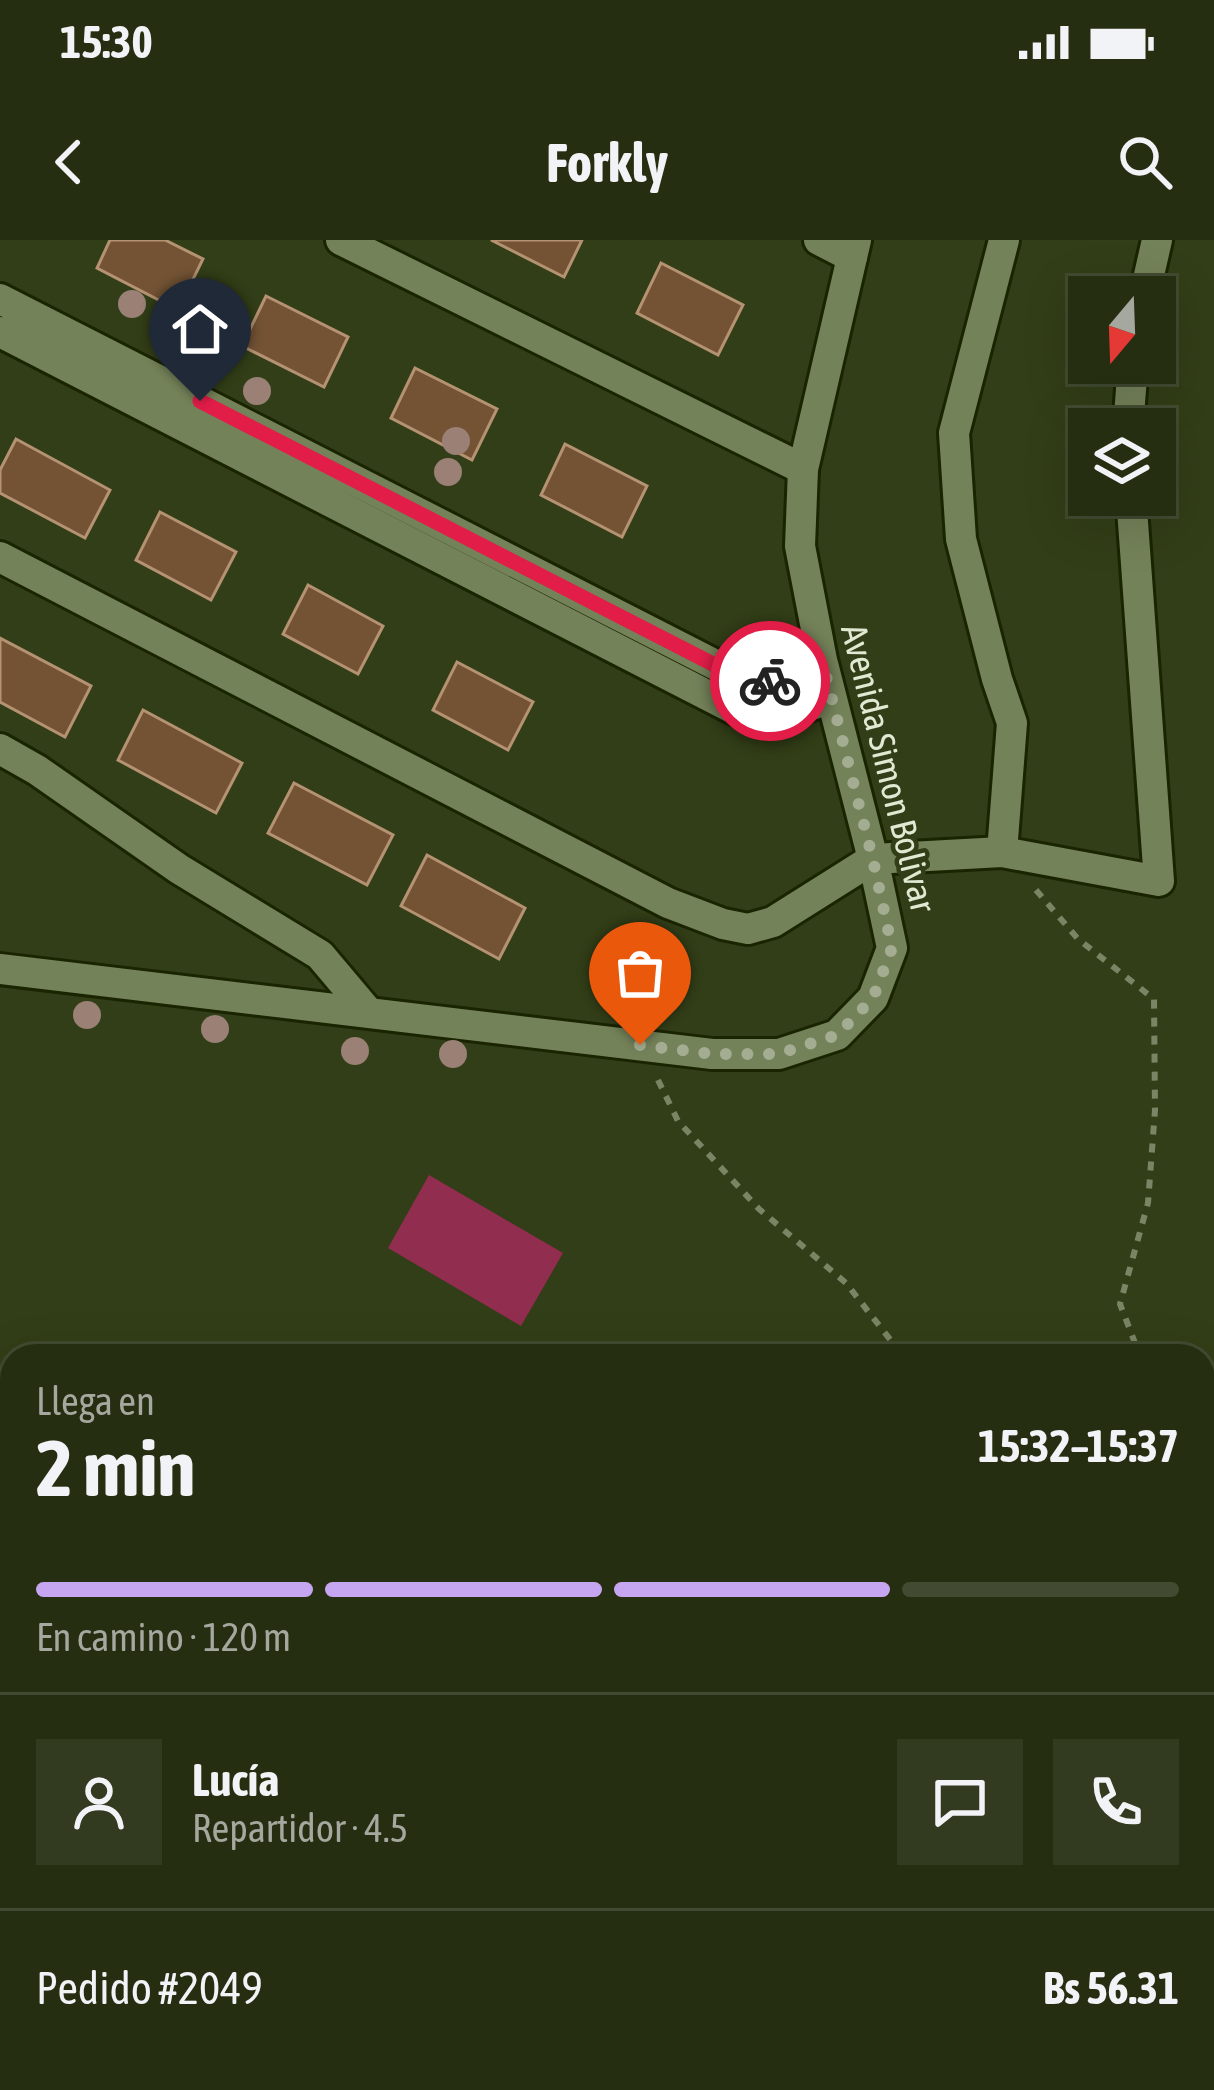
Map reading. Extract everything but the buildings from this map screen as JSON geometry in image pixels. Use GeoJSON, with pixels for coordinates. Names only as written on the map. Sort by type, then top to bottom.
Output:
{"type":"FeatureCollection","features":[{"type":"Feature","properties":{"kind":"street"},"geometry":{"type":"LineString","coordinates":[[341,240],[802,469]]}},
{"type":"Feature","properties":{"kind":"street"},"geometry":{"type":"LineString","coordinates":[[819,240],[854,248]]}},
{"type":"Feature","properties":{"kind":"street"},"geometry":{"type":"LineString","coordinates":[[1002,851],[1012,723],[961,539],[954,434],[1004,240]]}},
{"type":"Feature","properties":{"kind":"street"},"geometry":{"type":"LineString","coordinates":[[1148,276],[1156,240]]}},
{"type":"Feature","properties":{"kind":"street","name":"Avenida Simon Bolivar"},"geometry":{"type":"LineString","coordinates":[[0,968],[712,1054],[778,1054],[837,1035],[873,998],[892,948],[822,660],[800,546],[802,469],[854,248]]}},
{"type":"Feature","properties":{"kind":"street"},"geometry":{"type":"LineString","coordinates":[[0,298],[314,477],[756,718],[776,717],[831,698]]}},
{"type":"Feature","properties":{"kind":"street"},"geometry":{"type":"LineString","coordinates":[[0,332],[748,682],[768,681],[822,660]]}},
{"type":"Feature","properties":{"kind":"street"},"geometry":{"type":"LineString","coordinates":[[0,557],[668,903],[748,929],[773,922],[873,860],[1002,851],[1159,881],[1133,516]]}},
{"type":"Feature","properties":{"kind":"street"},"geometry":{"type":"LineString","coordinates":[[0,749],[179,869],[320,955],[368,1012]]}},
{"type":"Feature","properties":{"kind":"path"},"geometry":{"type":"LineString","coordinates":[[1002,851],[1078,939],[1154,999],[1155,1110],[1148,1203],[1120,1304],[1135,1344]]}},
{"type":"Feature","properties":{"kind":"path"},"geometry":{"type":"LineString","coordinates":[[640,1045],[678,1121],[759,1209],[846,1283],[894,1344]]}},
{"type":"Feature","properties":{"kind":"shaded area"},"geometry":{"type":"Polygon","coordinates":[[[429,1175],[563,1253],[521,1326],[388,1248],[429,1175]]]}},
{"type":"Feature","properties":{"kind":"way so far"},"geometry":{"type":"LineString","coordinates":[[640,1045],[712,1054],[778,1054],[837,1035],[873,998],[892,948],[822,660],[770,681]]}},
{"type":"Feature","properties":{"kind":"route"},"geometry":{"type":"LineString","coordinates":[[200,401],[748,682],[770,681]]}}]}
